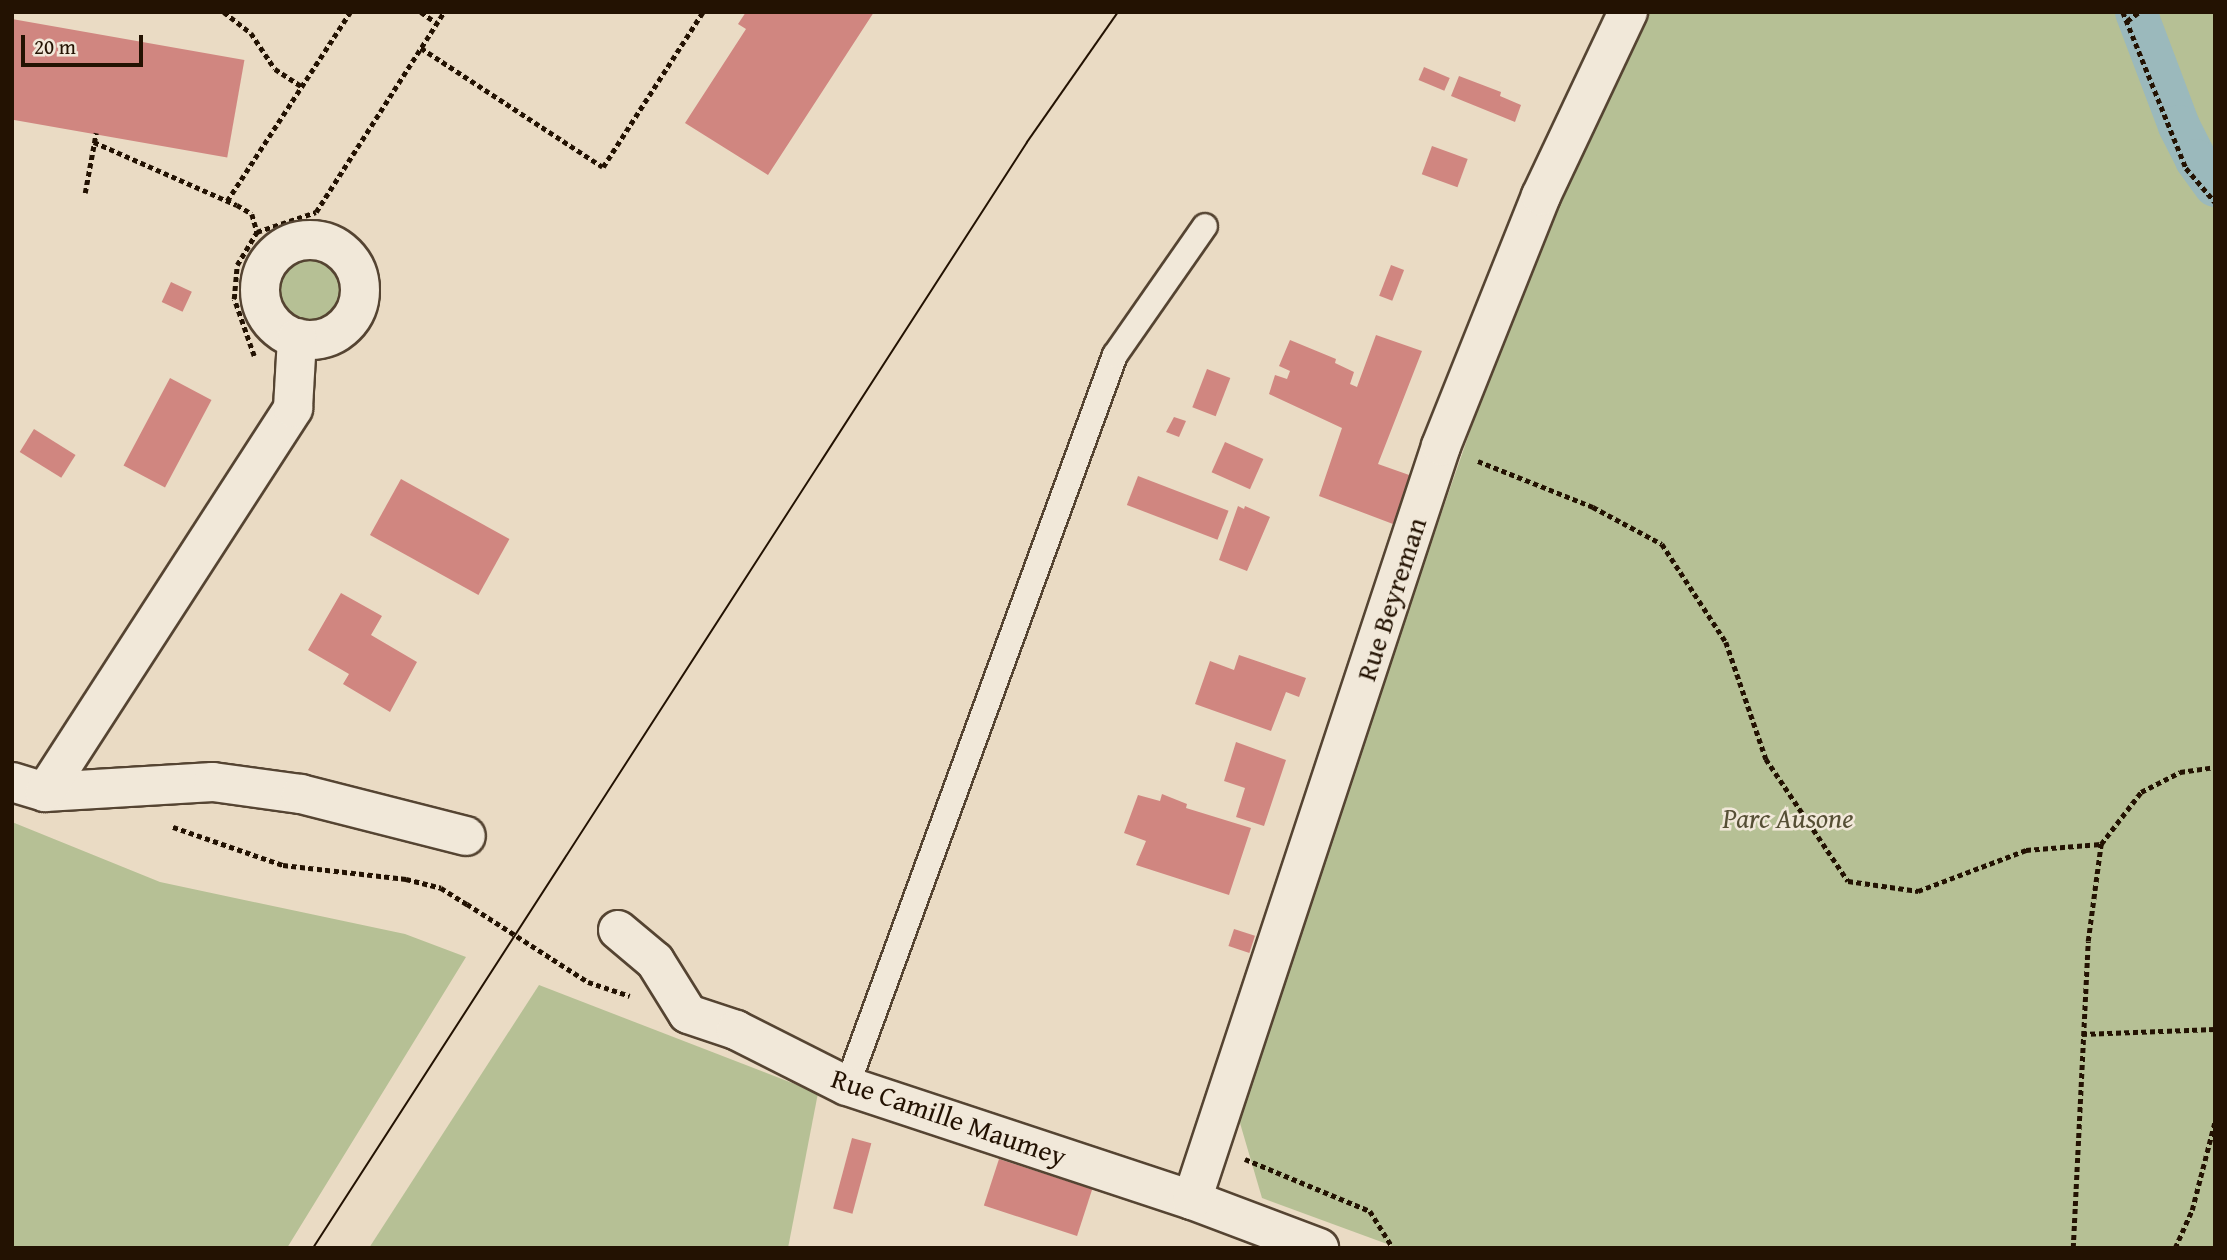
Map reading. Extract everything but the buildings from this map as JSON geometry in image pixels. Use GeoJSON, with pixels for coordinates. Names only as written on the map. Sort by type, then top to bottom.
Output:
{"type":"FeatureCollection","features":[{"type":"Feature","properties":{"kind":"street","name":"Rue Beyreman"},"geometry":{"type":"LineString","coordinates":[[1192,1200],[1441,446],[1541,196],[1628,12]]}},
{"type":"Feature","properties":{"kind":"street"},"geometry":{"type":"LineString","coordinates":[[29,787],[293,408],[298,338]]}},
{"type":"Feature","properties":{"kind":"street"},"geometry":{"type":"LineString","coordinates":[[29,787],[213,782],[301,794],[466,836]]}},
{"type":"Feature","properties":{"kind":"street","name":"Rue Camille Maumey"},"geometry":{"type":"LineString","coordinates":[[618,930],[655,961],[688,1014],[736,1030],[847,1086],[1192,1200],[1319,1248]]}},
{"type":"Feature","properties":{"kind":"lane"},"geometry":{"type":"LineString","coordinates":[[847,1086],[1115,355],[1205,226]]}},
{"type":"Feature","properties":{"kind":"path"},"geometry":{"type":"LineString","coordinates":[[225,12],[251,33],[275,69],[301,86]]}},
{"type":"Feature","properties":{"kind":"path"},"geometry":{"type":"LineString","coordinates":[[227,201],[350,12]]}},
{"type":"Feature","properties":{"kind":"path"},"geometry":{"type":"LineString","coordinates":[[421,12],[437,23]]}},
{"type":"Feature","properties":{"kind":"path"},"geometry":{"type":"LineString","coordinates":[[257,361],[234,299],[237,265],[257,232],[316,212],[444,12]]}},
{"type":"Feature","properties":{"kind":"path"},"geometry":{"type":"LineString","coordinates":[[421,48],[603,167],[702,12]]}},
{"type":"Feature","properties":{"kind":"path"},"geometry":{"type":"LineString","coordinates":[[2123,12],[2186,168],[2215,202]]}},
{"type":"Feature","properties":{"kind":"path"},"geometry":{"type":"LineString","coordinates":[[2127,21],[2139,12]]}},
{"type":"Feature","properties":{"kind":"path"},"geometry":{"type":"LineString","coordinates":[[85,193],[96,133]]}},
{"type":"Feature","properties":{"kind":"path"},"geometry":{"type":"LineString","coordinates":[[94,142],[252,214],[257,232]]}},
{"type":"Feature","properties":{"kind":"path"},"geometry":{"type":"LineString","coordinates":[[1441,446],[1593,507],[1662,544],[1726,642],[1766,759],[1848,881],[1918,891],[2026,850],[2101,844]]}},
{"type":"Feature","properties":{"kind":"path"},"geometry":{"type":"LineString","coordinates":[[2073,1248],[2088,941],[2101,844],[2141,792],[2180,772],[2215,767]]}},
{"type":"Feature","properties":{"kind":"path"},"geometry":{"type":"LineString","coordinates":[[171,826],[283,865],[407,879],[441,888],[588,982]]}},
{"type":"Feature","properties":{"kind":"path"},"geometry":{"type":"LineString","coordinates":[[2082,1034],[2215,1029]]}},
{"type":"Feature","properties":{"kind":"path"},"geometry":{"type":"LineString","coordinates":[[2175,1248],[2192,1210],[2215,1121]]}},
{"type":"Feature","properties":{"kind":"path"},"geometry":{"type":"LineString","coordinates":[[1212,1146],[1370,1211],[1393,1248]]}},
{"type":"Feature","properties":{"kind":"green space","name":"Parc Ausone"},"geometry":{"type":"Polygon","coordinates":[[[1643,12],[2215,12],[2215,1248],[1398,1248],[1262,1198],[1235,1106],[1546,213],[1643,12]]]}},
{"type":"Feature","properties":{"kind":"green space"},"geometry":{"type":"Polygon","coordinates":[[[309,255],[322,258],[333,265],[340,276],[343,289],[340,302],[333,313],[322,320],[309,323],[296,320],[285,313],[278,302],[275,289],[278,276],[285,265],[296,258],[309,255]]]}},
{"type":"Feature","properties":{"kind":"green space"},"geometry":{"type":"Polygon","coordinates":[[[12,822],[160,882],[405,934],[466,957],[287,1248],[12,1248],[12,822]]]}},
{"type":"Feature","properties":{"kind":"green space"},"geometry":{"type":"Polygon","coordinates":[[[539,985],[818,1093],[788,1248],[369,1248],[539,985]]]}},
{"type":"Feature","properties":{"kind":"waterway"},"geometry":{"type":"LineString","coordinates":[[2136,12],[2179,126],[2196,160],[2215,186]]}},
{"type":"Feature","properties":{"kind":"tram line"},"geometry":{"type":"LineString","coordinates":[[313,1248],[1027,142],[1118,12]]}}]}
